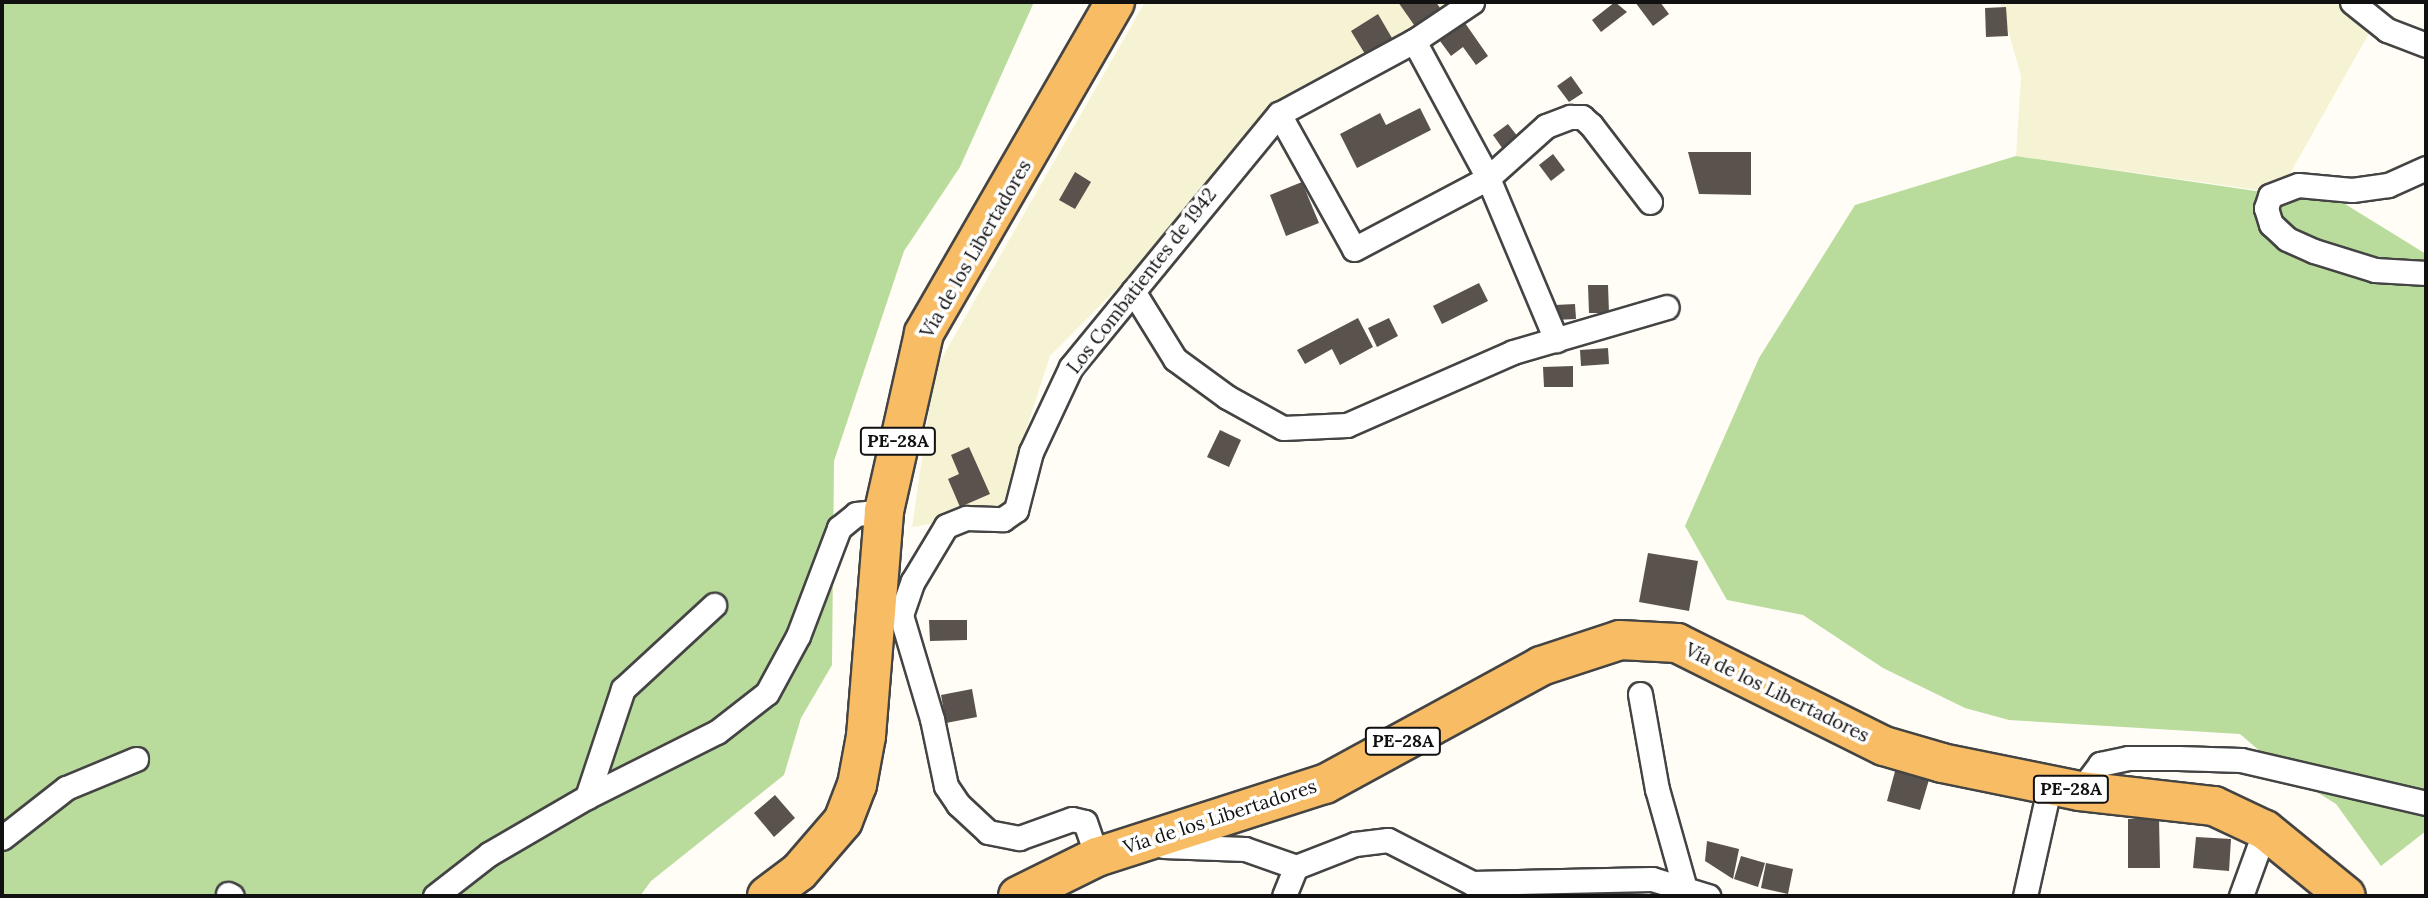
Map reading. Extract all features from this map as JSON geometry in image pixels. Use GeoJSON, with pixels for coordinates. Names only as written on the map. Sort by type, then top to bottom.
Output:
{"type":"FeatureCollection","features":[{"type":"Feature","properties":{"kind":"highway","name":"Vía de los Libertadores"},"geometry":{"type":"LineString","coordinates":[[767,896],[799,872],[835,832],[852,797],[866,736],[889,601],[884,511],[924,333],[1115,2]]}},
{"type":"Feature","properties":{"kind":"highway","name":"Vía de los Libertadores"},"geometry":{"type":"LineString","coordinates":[[1018,896],[1097,857],[1325,784],[1541,666],[1620,639],[1676,643],[1884,746],[1942,763],[2065,788],[2190,800],[2214,806],[2265,830],[2346,896]]}},
{"type":"Feature","properties":{"kind":"street","name":"Los Combatientes de 1942"},"geometry":{"type":"LineString","coordinates":[[889,601],[913,581],[946,526],[966,518],[1003,519],[1016,510],[1047,410],[1071,367],[1279,114],[1413,41],[1472,2]]}},
{"type":"Feature","properties":{"kind":"street"},"geometry":{"type":"LineString","coordinates":[[2352,2],[2387,30],[2426,46]]}},
{"type":"Feature","properties":{"kind":"street"},"geometry":{"type":"LineString","coordinates":[[1413,41],[1488,178],[1556,340]]}},
{"type":"Feature","properties":{"kind":"street"},"geometry":{"type":"LineString","coordinates":[[1279,114],[1354,249],[1488,178],[1546,126],[1582,117],[1650,202]]}},
{"type":"Feature","properties":{"kind":"street"},"geometry":{"type":"LineString","coordinates":[[2426,168],[2388,185],[2352,190],[2298,185],[2270,196],[2266,208],[2271,224],[2287,239],[2314,251],[2375,270],[2426,273]]}},
{"type":"Feature","properties":{"kind":"street"},"geometry":{"type":"LineString","coordinates":[[1133,291],[1175,359],[1227,397],[1283,428],[1347,425],[1513,352],[1667,307]]}},
{"type":"Feature","properties":{"kind":"street"},"geometry":{"type":"LineString","coordinates":[[435,896],[489,854],[587,797],[717,732],[767,693],[798,636],[839,528],[856,514],[884,511]]}},
{"type":"Feature","properties":{"kind":"street"},"geometry":{"type":"LineString","coordinates":[[889,601],[946,786],[958,804],[988,832],[1019,838],[1072,819],[1086,822],[1097,857]]}},
{"type":"Feature","properties":{"kind":"street"},"geometry":{"type":"LineString","coordinates":[[587,797],[623,689],[714,605]]}},
{"type":"Feature","properties":{"kind":"street"},"geometry":{"type":"LineString","coordinates":[[1640,694],[1657,789],[1686,892]]}},
{"type":"Feature","properties":{"kind":"street"},"geometry":{"type":"LineString","coordinates":[[2025,896],[2065,788],[2100,764],[2128,758],[2241,760],[2426,803]]}},
{"type":"Feature","properties":{"kind":"street"},"geometry":{"type":"LineString","coordinates":[[2,838],[66,788],[136,759]]}},
{"type":"Feature","properties":{"kind":"street"},"geometry":{"type":"LineString","coordinates":[[2241,896],[2265,830]]}},
{"type":"Feature","properties":{"kind":"street"},"geometry":{"type":"LineString","coordinates":[[1139,845],[1245,849],[1296,867],[1355,844],[1388,840],[1472,889],[1652,879],[1686,892],[1708,896]]}},
{"type":"Feature","properties":{"kind":"street"},"geometry":{"type":"LineString","coordinates":[[1284,896],[1296,867]]}},
{"type":"Feature","properties":{"kind":"shaded area"},"geometry":{"type":"Polygon","coordinates":[[[1145,2],[1466,2],[1393,49],[1267,109],[1146,259],[1050,356],[1013,470],[1010,500],[994,514],[912,527],[935,370],[1145,2]]]}},
{"type":"Feature","properties":{"kind":"shaded area"},"geometry":{"type":"Polygon","coordinates":[[[2000,2],[2355,2],[2372,28],[2279,193],[2016,156],[2021,76],[2000,2]]]}},
{"type":"Feature","properties":{"kind":"green space"},"geometry":{"type":"Polygon","coordinates":[[[2,2],[1034,2],[960,167],[904,251],[834,461],[832,665],[801,718],[784,775],[651,881],[640,896],[2,896],[2,2]]]}},
{"type":"Feature","properties":{"kind":"green space"},"geometry":{"type":"Polygon","coordinates":[[[2016,156],[2345,204],[2426,254],[2426,831],[2381,866],[2336,804],[2283,771],[2240,734],[2009,720],[1965,708],[1883,668],[1803,615],[1727,600],[1685,526],[1759,358],[1855,205],[2016,156]]]}},
{"type":"Feature","properties":{"kind":"building"},"geometry":{"type":"Polygon","coordinates":[[[1398,2],[1436,2],[1444,14],[1419,32],[1398,2]]]}},
{"type":"Feature","properties":{"kind":"building"},"geometry":{"type":"Polygon","coordinates":[[[1615,2],[1627,12],[1601,32],[1592,20],[1615,2]]]}},
{"type":"Feature","properties":{"kind":"building"},"geometry":{"type":"Polygon","coordinates":[[[1635,2],[1660,2],[1669,14],[1653,26],[1635,2]]]}},
{"type":"Feature","properties":{"kind":"building"},"geometry":{"type":"Polygon","coordinates":[[[2006,7],[2008,36],[1986,37],[1985,8],[2006,7]]]}},
{"type":"Feature","properties":{"kind":"building"},"geometry":{"type":"Polygon","coordinates":[[[1378,14],[1392,38],[1365,54],[1351,31],[1378,14]]]}},
{"type":"Feature","properties":{"kind":"building"},"geometry":{"type":"Polygon","coordinates":[[[1465,23],[1488,56],[1476,65],[1463,47],[1451,56],[1440,41],[1465,23]]]}},
{"type":"Feature","properties":{"kind":"building"},"geometry":{"type":"Polygon","coordinates":[[[1571,76],[1583,93],[1569,102],[1557,86],[1571,76]]]}},
{"type":"Feature","properties":{"kind":"building"},"geometry":{"type":"Polygon","coordinates":[[[1420,108],[1431,130],[1357,168],[1340,134],[1380,113],[1386,125],[1420,108]]]}},
{"type":"Feature","properties":{"kind":"building"},"geometry":{"type":"Polygon","coordinates":[[[1508,124],[1521,141],[1505,152],[1493,135],[1508,124]]]}},
{"type":"Feature","properties":{"kind":"building"},"geometry":{"type":"Polygon","coordinates":[[[1688,152],[1751,152],[1751,195],[1699,194],[1688,152]]]}},
{"type":"Feature","properties":{"kind":"building"},"geometry":{"type":"Polygon","coordinates":[[[1553,154],[1565,170],[1551,181],[1539,165],[1553,154]]]}},
{"type":"Feature","properties":{"kind":"building"},"geometry":{"type":"Polygon","coordinates":[[[1075,172],[1091,182],[1075,209],[1059,200],[1075,172]]]}},
{"type":"Feature","properties":{"kind":"building"},"geometry":{"type":"Polygon","coordinates":[[[1302,182],[1319,223],[1286,236],[1270,195],[1302,182]]]}},
{"type":"Feature","properties":{"kind":"building"},"geometry":{"type":"Polygon","coordinates":[[[1479,283],[1488,301],[1442,324],[1433,306],[1479,283]]]}},
{"type":"Feature","properties":{"kind":"building"},"geometry":{"type":"Polygon","coordinates":[[[1588,285],[1608,285],[1609,313],[1589,313],[1588,285]]]}},
{"type":"Feature","properties":{"kind":"building"},"geometry":{"type":"Polygon","coordinates":[[[1575,304],[1576,319],[1555,320],[1555,305],[1575,304]]]}},
{"type":"Feature","properties":{"kind":"building"},"geometry":{"type":"Polygon","coordinates":[[[1358,318],[1373,347],[1340,365],[1332,349],[1305,364],[1297,350],[1358,318]]]}},
{"type":"Feature","properties":{"kind":"building"},"geometry":{"type":"Polygon","coordinates":[[[1389,318],[1398,336],[1377,347],[1368,328],[1389,318]]]}},
{"type":"Feature","properties":{"kind":"building"},"geometry":{"type":"Polygon","coordinates":[[[1608,348],[1609,364],[1581,366],[1580,350],[1608,348]]]}},
{"type":"Feature","properties":{"kind":"building"},"geometry":{"type":"Polygon","coordinates":[[[1573,366],[1573,387],[1544,387],[1543,367],[1573,366]]]}},
{"type":"Feature","properties":{"kind":"building"},"geometry":{"type":"Polygon","coordinates":[[[1220,430],[1241,440],[1229,467],[1207,457],[1220,430]]]}},
{"type":"Feature","properties":{"kind":"building"},"geometry":{"type":"Polygon","coordinates":[[[969,447],[990,494],[960,507],[948,479],[959,474],[951,455],[969,447]]]}},
{"type":"Feature","properties":{"kind":"building"},"geometry":{"type":"Polygon","coordinates":[[[1648,553],[1698,561],[1689,611],[1639,602],[1648,553]]]}},
{"type":"Feature","properties":{"kind":"building"},"geometry":{"type":"Polygon","coordinates":[[[929,620],[967,620],[967,640],[930,641],[929,620]]]}},
{"type":"Feature","properties":{"kind":"building"},"geometry":{"type":"Polygon","coordinates":[[[972,689],[977,717],[946,723],[941,695],[972,689]]]}},
{"type":"Feature","properties":{"kind":"building"},"geometry":{"type":"Polygon","coordinates":[[[1897,764],[1931,773],[1920,810],[1887,801],[1897,764]]]}},
{"type":"Feature","properties":{"kind":"building"},"geometry":{"type":"Polygon","coordinates":[[[775,795],[795,818],[774,837],[754,813],[775,795]]]}},
{"type":"Feature","properties":{"kind":"building"},"geometry":{"type":"Polygon","coordinates":[[[2159,818],[2160,868],[2128,868],[2128,819],[2159,818]]]}},
{"type":"Feature","properties":{"kind":"building"},"geometry":{"type":"Polygon","coordinates":[[[2196,837],[2231,839],[2229,871],[2193,868],[2196,837]]]}},
{"type":"Feature","properties":{"kind":"building"},"geometry":{"type":"Polygon","coordinates":[[[1707,841],[1739,849],[1733,879],[1705,861],[1707,841]]]}},
{"type":"Feature","properties":{"kind":"building"},"geometry":{"type":"Polygon","coordinates":[[[1741,856],[1765,863],[1758,887],[1734,879],[1741,856]]]}},
{"type":"Feature","properties":{"kind":"building"},"geometry":{"type":"Polygon","coordinates":[[[1766,863],[1793,869],[1788,894],[1761,888],[1766,863]]]}}]}
